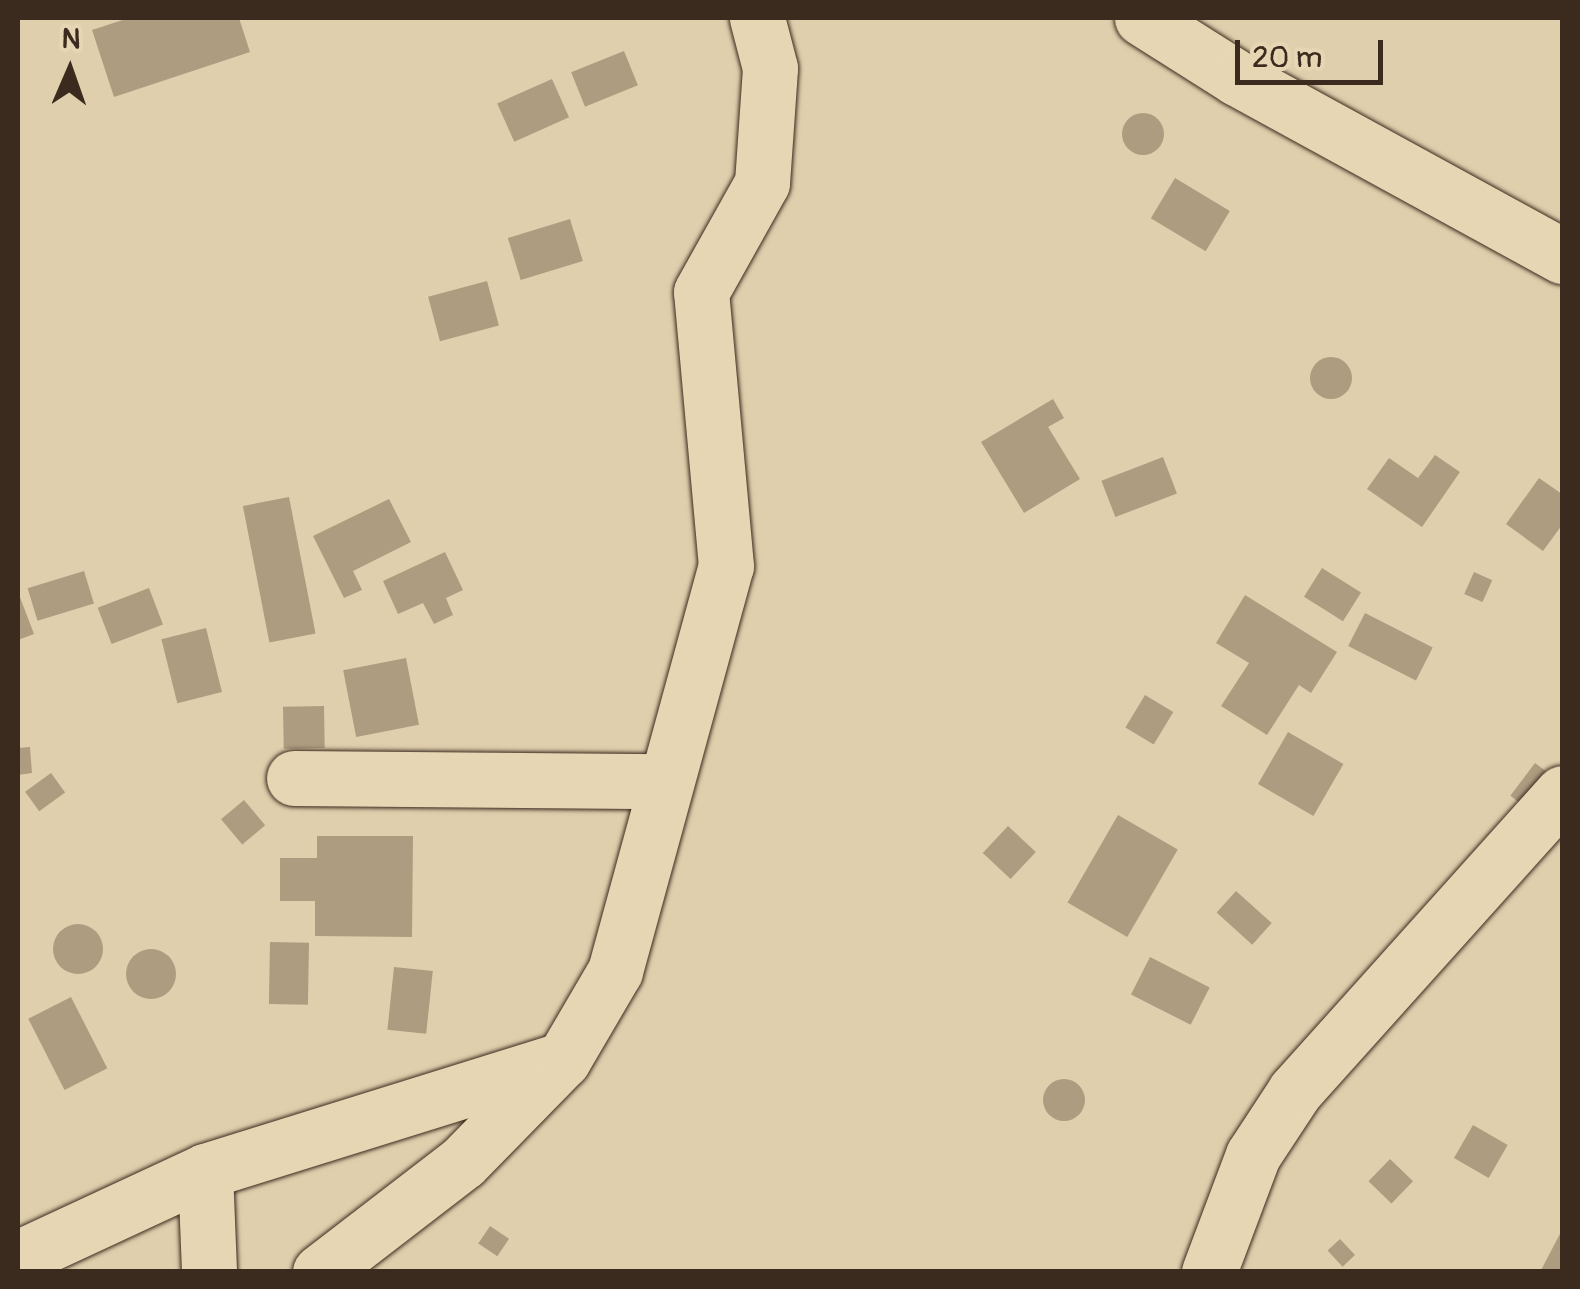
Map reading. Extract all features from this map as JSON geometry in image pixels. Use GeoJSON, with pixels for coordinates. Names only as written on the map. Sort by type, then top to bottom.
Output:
{"type":"FeatureCollection","features":[{"type":"Feature","properties":{"kind":"street"},"geometry":{"type":"LineString","coordinates":[[320,1272],[463,1162],[563,1060],[615,971],[726,566],[702,292],[762,183],[770,68],[757,18]]}},
{"type":"Feature","properties":{"kind":"street"},"geometry":{"type":"LineString","coordinates":[[1142,18],[1237,78],[1562,256]]}},
{"type":"Feature","properties":{"kind":"street"},"geometry":{"type":"LineString","coordinates":[[294,778],[666,781]]}},
{"type":"Feature","properties":{"kind":"street"},"geometry":{"type":"LineString","coordinates":[[1209,1272],[1254,1155],[1294,1091],[1562,793]]}},
{"type":"Feature","properties":{"kind":"street"},"geometry":{"type":"LineString","coordinates":[[18,1258],[204,1171],[563,1060]]}},
{"type":"Feature","properties":{"kind":"street"},"geometry":{"type":"LineString","coordinates":[[204,1171],[210,1272]]}},
{"type":"Feature","properties":{"kind":"building"},"geometry":{"type":"Polygon","coordinates":[[[129,18],[239,18],[250,52],[114,97],[92,30],[129,18]]]}},
{"type":"Feature","properties":{"kind":"building"},"geometry":{"type":"Polygon","coordinates":[[[624,51],[638,85],[585,107],[571,72],[624,51]]]}},
{"type":"Feature","properties":{"kind":"building"},"geometry":{"type":"Polygon","coordinates":[[[552,79],[569,117],[514,142],[497,103],[552,79]]]}},
{"type":"Feature","properties":{"kind":"building"},"geometry":{"type":"Polygon","coordinates":[[[1143,113],[1158,119],[1164,134],[1158,149],[1143,155],[1128,149],[1122,134],[1128,119],[1143,113]]]}},
{"type":"Feature","properties":{"kind":"building"},"geometry":{"type":"Polygon","coordinates":[[[1175,178],[1230,211],[1206,251],[1151,218],[1175,178]]]}},
{"type":"Feature","properties":{"kind":"building"},"geometry":{"type":"Polygon","coordinates":[[[570,219],[583,261],[521,280],[508,238],[570,219]]]}},
{"type":"Feature","properties":{"kind":"building"},"geometry":{"type":"Polygon","coordinates":[[[487,281],[499,325],[440,341],[428,297],[487,281]]]}},
{"type":"Feature","properties":{"kind":"building"},"geometry":{"type":"Polygon","coordinates":[[[1331,357],[1346,363],[1352,378],[1346,393],[1331,399],[1316,393],[1310,378],[1316,363],[1331,357]]]}},
{"type":"Feature","properties":{"kind":"building"},"geometry":{"type":"Polygon","coordinates":[[[1053,399],[1064,418],[1048,427],[1080,479],[1024,513],[981,442],[1053,399]]]}},
{"type":"Feature","properties":{"kind":"building"},"geometry":{"type":"Polygon","coordinates":[[[1435,455],[1460,472],[1422,527],[1367,489],[1389,458],[1418,478],[1435,455]]]}},
{"type":"Feature","properties":{"kind":"building"},"geometry":{"type":"Polygon","coordinates":[[[1163,457],[1177,493],[1115,517],[1101,481],[1163,457]]]}},
{"type":"Feature","properties":{"kind":"building"},"geometry":{"type":"Polygon","coordinates":[[[1539,478],[1562,494],[1562,525],[1543,551],[1506,524],[1539,478]]]}},
{"type":"Feature","properties":{"kind":"building"},"geometry":{"type":"Polygon","coordinates":[[[289,497],[316,633],[269,642],[243,506],[289,497]]]}},
{"type":"Feature","properties":{"kind":"building"},"geometry":{"type":"Polygon","coordinates":[[[389,499],[411,542],[353,571],[362,590],[344,598],[313,536],[389,499]]]}},
{"type":"Feature","properties":{"kind":"building"},"geometry":{"type":"Polygon","coordinates":[[[445,552],[463,590],[446,598],[453,615],[434,624],[423,603],[398,614],[383,581],[445,552]]]}},
{"type":"Feature","properties":{"kind":"building"},"geometry":{"type":"Polygon","coordinates":[[[1322,568],[1361,592],[1343,621],[1304,597],[1322,568]]]}},
{"type":"Feature","properties":{"kind":"building"},"geometry":{"type":"Polygon","coordinates":[[[84,571],[94,604],[38,621],[28,588],[84,571]]]}},
{"type":"Feature","properties":{"kind":"building"},"geometry":{"type":"Polygon","coordinates":[[[1474,572],[1492,580],[1483,602],[1464,594],[1474,572]]]}},
{"type":"Feature","properties":{"kind":"building"},"geometry":{"type":"Polygon","coordinates":[[[149,588],[163,624],[112,644],[98,608],[149,588]]]}},
{"type":"Feature","properties":{"kind":"building"},"geometry":{"type":"Polygon","coordinates":[[[18,592],[34,634],[18,640],[18,592]]]}},
{"type":"Feature","properties":{"kind":"building"},"geometry":{"type":"Polygon","coordinates":[[[1245,595],[1337,652],[1311,693],[1299,685],[1267,735],[1221,706],[1249,663],[1216,643],[1245,595]]]}},
{"type":"Feature","properties":{"kind":"building"},"geometry":{"type":"Polygon","coordinates":[[[1365,613],[1433,648],[1416,680],[1348,646],[1365,613]]]}},
{"type":"Feature","properties":{"kind":"building"},"geometry":{"type":"Polygon","coordinates":[[[206,628],[222,692],[177,703],[161,639],[206,628]]]}},
{"type":"Feature","properties":{"kind":"building"},"geometry":{"type":"Polygon","coordinates":[[[406,658],[419,725],[356,737],[343,670],[406,658]]]}},
{"type":"Feature","properties":{"kind":"building"},"geometry":{"type":"Polygon","coordinates":[[[1145,695],[1173,712],[1154,745],[1125,728],[1145,695]]]}},
{"type":"Feature","properties":{"kind":"building"},"geometry":{"type":"Polygon","coordinates":[[[324,706],[325,748],[284,749],[283,707],[324,706]]]}},
{"type":"Feature","properties":{"kind":"building"},"geometry":{"type":"Polygon","coordinates":[[[1288,732],[1343,764],[1313,816],[1258,784],[1288,732]]]}},
{"type":"Feature","properties":{"kind":"building"},"geometry":{"type":"Polygon","coordinates":[[[30,747],[32,773],[18,775],[18,748],[30,747]]]}},
{"type":"Feature","properties":{"kind":"building"},"geometry":{"type":"Polygon","coordinates":[[[1535,763],[1555,778],[1530,811],[1510,796],[1535,763]]]}},
{"type":"Feature","properties":{"kind":"building"},"geometry":{"type":"Polygon","coordinates":[[[51,773],[65,792],[39,811],[25,792],[51,773]]]}},
{"type":"Feature","properties":{"kind":"building"},"geometry":{"type":"Polygon","coordinates":[[[244,800],[265,825],[242,845],[221,819],[244,800]]]}},
{"type":"Feature","properties":{"kind":"building"},"geometry":{"type":"Polygon","coordinates":[[[1118,815],[1178,850],[1127,937],[1068,902],[1118,815]]]}},
{"type":"Feature","properties":{"kind":"building"},"geometry":{"type":"Polygon","coordinates":[[[1008,826],[1036,852],[1011,879],[983,853],[1008,826]]]}},
{"type":"Feature","properties":{"kind":"building"},"geometry":{"type":"Polygon","coordinates":[[[317,836],[413,836],[412,937],[315,936],[315,901],[280,901],[280,858],[317,858],[317,836]]]}},
{"type":"Feature","properties":{"kind":"building"},"geometry":{"type":"Polygon","coordinates":[[[1236,891],[1272,923],[1252,945],[1217,913],[1236,891]]]}},
{"type":"Feature","properties":{"kind":"building"},"geometry":{"type":"Polygon","coordinates":[[[78,924],[95,932],[103,949],[95,966],[78,974],[61,966],[53,949],[61,932],[78,924]]]}},
{"type":"Feature","properties":{"kind":"building"},"geometry":{"type":"Polygon","coordinates":[[[270,942],[309,943],[308,1005],[269,1004],[270,942]]]}},
{"type":"Feature","properties":{"kind":"building"},"geometry":{"type":"Polygon","coordinates":[[[151,949],[169,956],[176,974],[169,992],[151,999],[133,992],[126,974],[133,956],[151,949]]]}},
{"type":"Feature","properties":{"kind":"building"},"geometry":{"type":"Polygon","coordinates":[[[1150,957],[1210,987],[1191,1025],[1131,994],[1150,957]]]}},
{"type":"Feature","properties":{"kind":"building"},"geometry":{"type":"Polygon","coordinates":[[[394,967],[433,971],[426,1034],[387,1030],[394,967]]]}},
{"type":"Feature","properties":{"kind":"building"},"geometry":{"type":"Polygon","coordinates":[[[71,997],[107,1068],[65,1090],[28,1019],[71,997]]]}},
{"type":"Feature","properties":{"kind":"building"},"geometry":{"type":"Polygon","coordinates":[[[1064,1079],[1079,1085],[1085,1100],[1079,1115],[1064,1121],[1049,1115],[1043,1100],[1049,1085],[1064,1079]]]}},
{"type":"Feature","properties":{"kind":"building"},"geometry":{"type":"Polygon","coordinates":[[[1473,1125],[1508,1145],[1489,1178],[1454,1158],[1473,1125]]]}},
{"type":"Feature","properties":{"kind":"building"},"geometry":{"type":"Polygon","coordinates":[[[1390,1159],[1413,1181],[1391,1204],[1368,1181],[1390,1159]]]}},
{"type":"Feature","properties":{"kind":"building"},"geometry":{"type":"Polygon","coordinates":[[[490,1226],[509,1239],[497,1256],[478,1243],[490,1226]]]}},
{"type":"Feature","properties":{"kind":"building"},"geometry":{"type":"Polygon","coordinates":[[[1562,1230],[1562,1272],[1540,1272],[1562,1230]]]}},
{"type":"Feature","properties":{"kind":"building"},"geometry":{"type":"Polygon","coordinates":[[[1340,1239],[1355,1255],[1343,1267],[1328,1251],[1340,1239]]]}}]}
